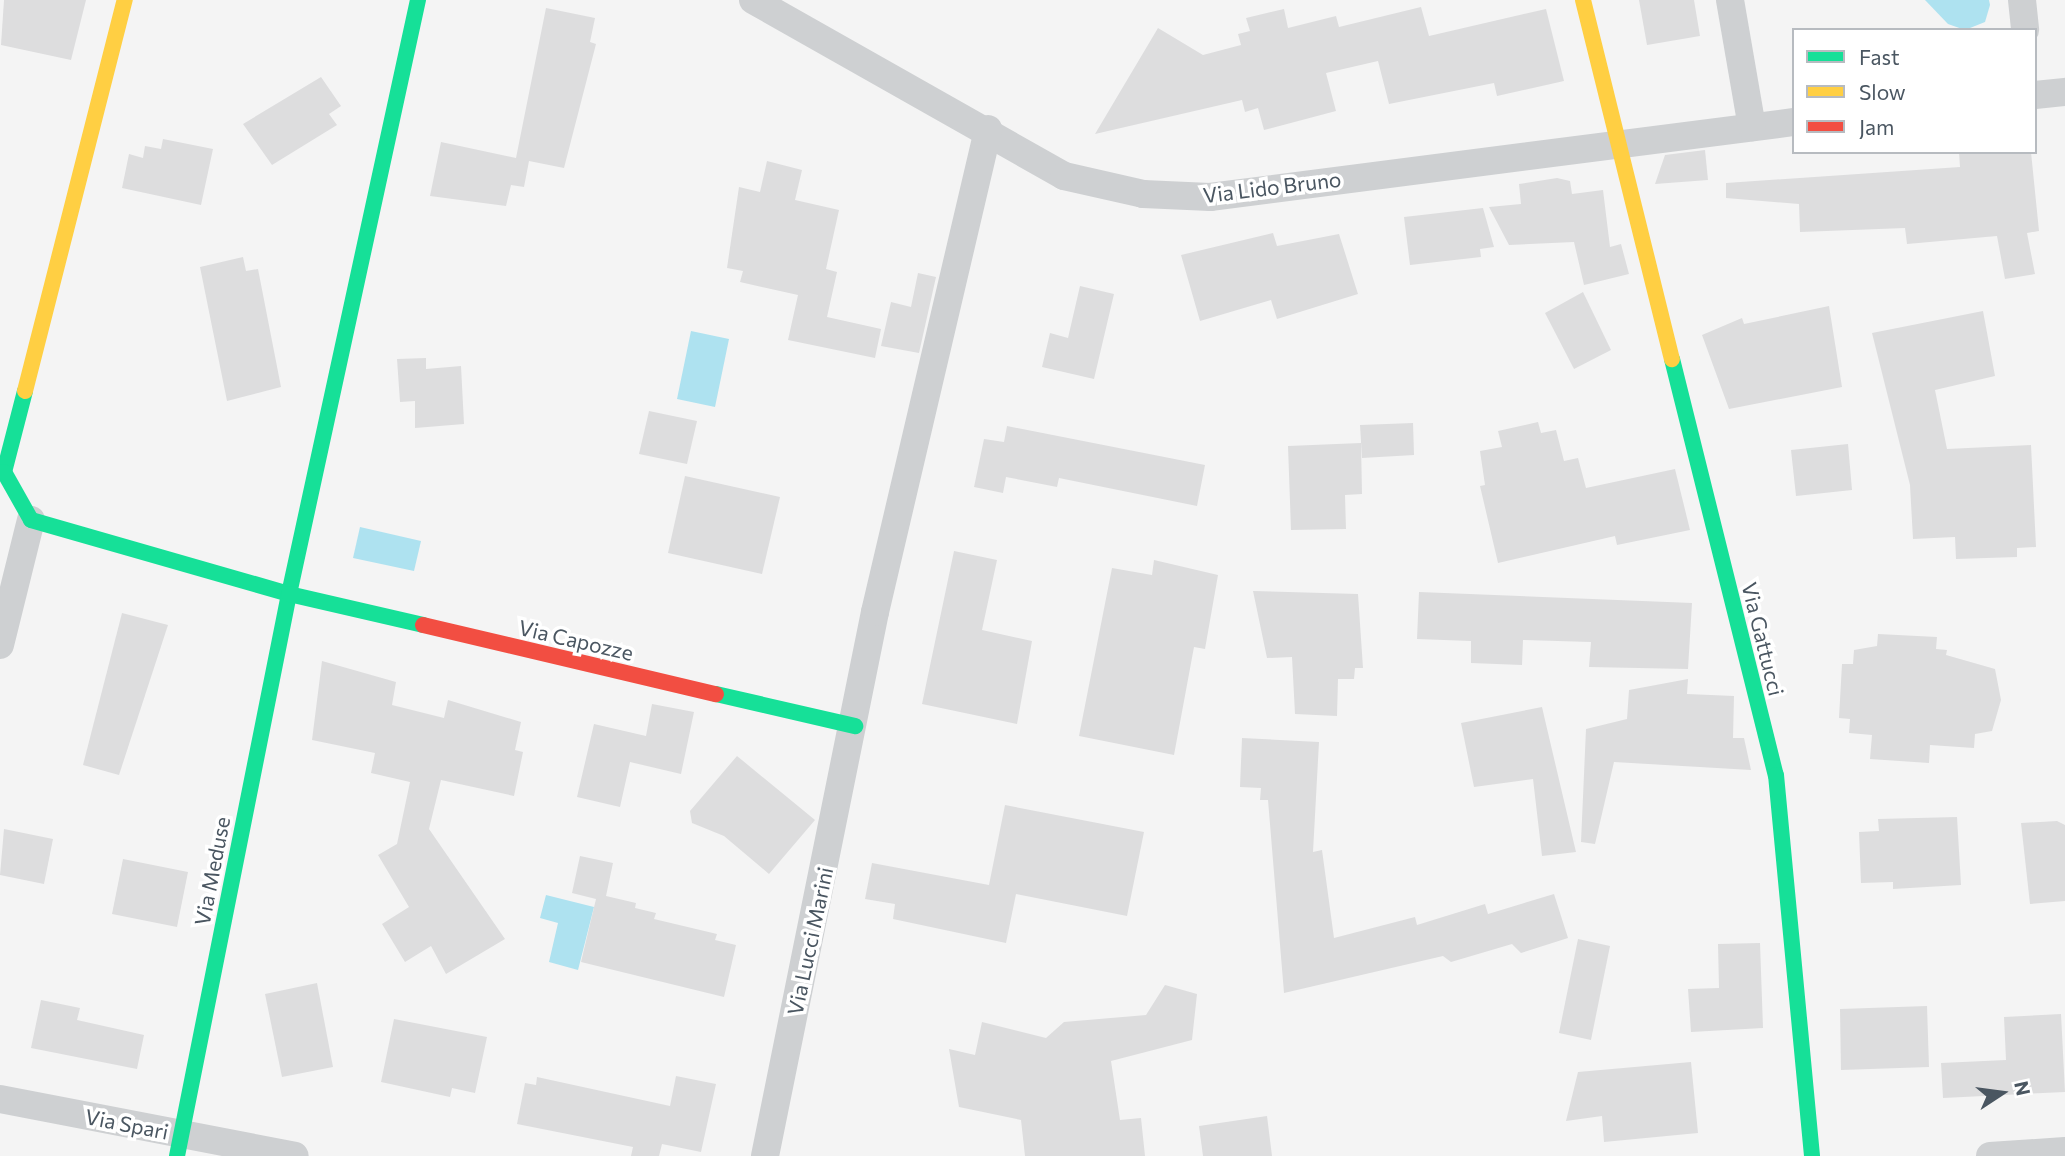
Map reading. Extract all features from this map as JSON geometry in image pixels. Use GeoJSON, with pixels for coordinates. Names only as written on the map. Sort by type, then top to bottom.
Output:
{"type":"FeatureCollection","features":[{"type":"Feature","properties":{"kind":"street"},"geometry":{"type":"LineString","coordinates":[[0,645],[31,520],[4,472],[125,0]]}},
{"type":"Feature","properties":{"kind":"street","name":"Via Meduse"},"geometry":{"type":"LineString","coordinates":[[179,1146],[289,594],[418,0]]}},
{"type":"Feature","properties":{"kind":"street","name":"Via Lido Bruno"},"geometry":{"type":"LineString","coordinates":[[753,0],[988,130],[1063,176],[1143,194],[1210,197],[1616,142],[1792,122]]}},
{"type":"Feature","properties":{"kind":"street","name":"Via Gattucci"},"geometry":{"type":"LineString","coordinates":[[1583,0],[1616,142],[1776,775],[1791,884],[1812,1156]]}},
{"type":"Feature","properties":{"kind":"street"},"geometry":{"type":"LineString","coordinates":[[1730,0],[1752,127]]}},
{"type":"Feature","properties":{"kind":"street"},"geometry":{"type":"LineString","coordinates":[[2022,0],[2025,28]]}},
{"type":"Feature","properties":{"kind":"street"},"geometry":{"type":"LineString","coordinates":[[2037,95],[2065,92]]}},
{"type":"Feature","properties":{"kind":"street","name":"Via Lucci Marini"},"geometry":{"type":"LineString","coordinates":[[765,1156],[855,726],[875,612],[988,130]]}},
{"type":"Feature","properties":{"kind":"street","name":"Via Capozze"},"geometry":{"type":"LineString","coordinates":[[31,520],[289,594],[855,726]]}},
{"type":"Feature","properties":{"kind":"street","name":"Via Spari"},"geometry":{"type":"LineString","coordinates":[[0,1099],[179,1146],[295,1156]]}},
{"type":"Feature","properties":{"kind":"street"},"geometry":{"type":"LineString","coordinates":[[1990,1156],[2065,1151]]}},
{"type":"Feature","properties":{"kind":"water"},"geometry":{"type":"Polygon","coordinates":[[[1925,0],[1989,0],[1985,22],[1970,28],[1948,24],[1925,0]]]}},
{"type":"Feature","properties":{"kind":"water"},"geometry":{"type":"Polygon","coordinates":[[[691,331],[729,339],[715,407],[677,399],[691,331]]]}},
{"type":"Feature","properties":{"kind":"water"},"geometry":{"type":"Polygon","coordinates":[[[360,527],[421,541],[414,571],[353,558],[360,527]]]}},
{"type":"Feature","properties":{"kind":"water"},"geometry":{"type":"Polygon","coordinates":[[[546,895],[594,907],[578,970],[549,962],[558,923],[540,918],[546,895]]]}},
{"type":"Feature","properties":{"kind":"building"},"geometry":{"type":"Polygon","coordinates":[[[4,0],[86,0],[71,60],[1,45],[4,0]]]}},
{"type":"Feature","properties":{"kind":"building"},"geometry":{"type":"Polygon","coordinates":[[[1639,0],[1694,0],[1700,36],[1647,45],[1639,0]]]}},
{"type":"Feature","properties":{"kind":"building"},"geometry":{"type":"Polygon","coordinates":[[[1421,7],[1429,36],[1546,9],[1564,81],[1497,96],[1494,83],[1389,104],[1378,61],[1326,73],[1336,111],[1264,130],[1258,108],[1245,112],[1242,100],[1095,134],[1158,28],[1203,55],[1241,45],[1238,34],[1250,31],[1246,18],[1284,9],[1288,28],[1336,16],[1339,27],[1421,7]]]}},
{"type":"Feature","properties":{"kind":"building"},"geometry":{"type":"Polygon","coordinates":[[[546,8],[595,18],[590,42],[596,44],[564,168],[529,161],[524,187],[511,185],[506,206],[430,196],[441,142],[516,158],[546,8]]]}},
{"type":"Feature","properties":{"kind":"building"},"geometry":{"type":"Polygon","coordinates":[[[321,77],[341,106],[329,114],[337,125],[272,165],[243,124],[321,77]]]}},
{"type":"Feature","properties":{"kind":"building"},"geometry":{"type":"Polygon","coordinates":[[[163,139],[213,149],[201,205],[122,188],[129,154],[143,158],[145,146],[161,149],[163,139]]]}},
{"type":"Feature","properties":{"kind":"building"},"geometry":{"type":"Polygon","coordinates":[[[1705,150],[1708,180],[1655,184],[1665,155],[1705,150]]]}},
{"type":"Feature","properties":{"kind":"building"},"geometry":{"type":"Polygon","coordinates":[[[1959,154],[2031,154],[2039,231],[2027,233],[2035,274],[2005,279],[1997,236],[1907,244],[1905,228],[1800,232],[1799,204],[1726,198],[1726,183],[1960,167],[1959,154]]]}},
{"type":"Feature","properties":{"kind":"building"},"geometry":{"type":"Polygon","coordinates":[[[767,161],[802,170],[795,200],[839,210],[826,269],[837,272],[827,317],[881,329],[875,358],[788,340],[798,295],[740,282],[743,271],[727,268],[739,187],[760,192],[767,161]]]}},
{"type":"Feature","properties":{"kind":"building"},"geometry":{"type":"Polygon","coordinates":[[[1557,178],[1570,181],[1572,194],[1603,190],[1610,247],[1621,244],[1629,274],[1584,285],[1574,242],[1509,245],[1489,207],[1521,204],[1519,184],[1557,178]]]}},
{"type":"Feature","properties":{"kind":"building"},"geometry":{"type":"Polygon","coordinates":[[[1483,208],[1494,247],[1480,249],[1481,257],[1410,265],[1404,217],[1483,208]]]}},
{"type":"Feature","properties":{"kind":"building"},"geometry":{"type":"Polygon","coordinates":[[[1273,233],[1277,246],[1339,234],[1358,294],[1277,319],[1271,300],[1200,321],[1181,255],[1273,233]]]}},
{"type":"Feature","properties":{"kind":"building"},"geometry":{"type":"Polygon","coordinates":[[[243,257],[246,271],[258,269],[281,387],[227,401],[200,267],[243,257]]]}},
{"type":"Feature","properties":{"kind":"building"},"geometry":{"type":"Polygon","coordinates":[[[918,273],[936,277],[919,353],[881,346],[891,302],[911,307],[918,273]]]}},
{"type":"Feature","properties":{"kind":"building"},"geometry":{"type":"Polygon","coordinates":[[[1080,286],[1114,294],[1094,379],[1042,367],[1050,333],[1068,338],[1080,286]]]}},
{"type":"Feature","properties":{"kind":"building"},"geometry":{"type":"Polygon","coordinates":[[[1583,292],[1611,350],[1574,369],[1545,313],[1583,292]]]}},
{"type":"Feature","properties":{"kind":"building"},"geometry":{"type":"Polygon","coordinates":[[[1829,306],[1842,387],[1729,409],[1702,335],[1742,318],[1744,324],[1829,306]]]}},
{"type":"Feature","properties":{"kind":"building"},"geometry":{"type":"Polygon","coordinates":[[[1983,311],[1995,376],[1935,390],[1947,449],[2031,445],[2036,547],[2017,548],[2017,557],[1956,559],[1955,537],[1913,539],[1910,485],[1872,333],[1983,311]]]}},
{"type":"Feature","properties":{"kind":"building"},"geometry":{"type":"Polygon","coordinates":[[[426,358],[426,369],[461,366],[464,424],[415,428],[415,401],[400,402],[397,359],[426,358]]]}},
{"type":"Feature","properties":{"kind":"building"},"geometry":{"type":"Polygon","coordinates":[[[649,411],[697,421],[687,464],[639,454],[649,411]]]}},
{"type":"Feature","properties":{"kind":"building"},"geometry":{"type":"Polygon","coordinates":[[[1538,422],[1541,433],[1556,430],[1564,461],[1578,458],[1586,488],[1675,469],[1690,530],[1617,545],[1615,536],[1498,563],[1480,486],[1485,485],[1480,451],[1502,447],[1498,431],[1538,422]]]}},
{"type":"Feature","properties":{"kind":"building"},"geometry":{"type":"Polygon","coordinates":[[[1413,423],[1414,455],[1362,458],[1360,425],[1413,423]]]}},
{"type":"Feature","properties":{"kind":"building"},"geometry":{"type":"Polygon","coordinates":[[[1007,426],[1205,465],[1197,506],[1059,478],[1057,487],[1006,477],[1003,493],[974,487],[984,439],[1004,442],[1007,426]]]}},
{"type":"Feature","properties":{"kind":"building"},"geometry":{"type":"Polygon","coordinates":[[[1361,443],[1362,494],[1345,495],[1346,529],[1291,530],[1288,446],[1361,443]]]}},
{"type":"Feature","properties":{"kind":"building"},"geometry":{"type":"Polygon","coordinates":[[[1848,444],[1852,490],[1796,496],[1791,450],[1848,444]]]}},
{"type":"Feature","properties":{"kind":"building"},"geometry":{"type":"Polygon","coordinates":[[[685,476],[780,497],[762,574],[668,553],[685,476]]]}},
{"type":"Feature","properties":{"kind":"building"},"geometry":{"type":"Polygon","coordinates":[[[954,551],[997,560],[982,630],[1032,641],[1017,724],[922,704],[954,551]]]}},
{"type":"Feature","properties":{"kind":"building"},"geometry":{"type":"Polygon","coordinates":[[[1154,560],[1218,575],[1205,649],[1194,647],[1174,755],[1079,736],[1112,568],[1152,575],[1154,560]]]}},
{"type":"Feature","properties":{"kind":"building"},"geometry":{"type":"Polygon","coordinates":[[[1253,591],[1358,594],[1363,668],[1355,668],[1354,679],[1338,679],[1337,716],[1295,714],[1292,657],[1267,658],[1253,591]]]}},
{"type":"Feature","properties":{"kind":"building"},"geometry":{"type":"Polygon","coordinates":[[[1419,592],[1692,603],[1688,669],[1589,667],[1591,642],[1523,640],[1522,665],[1471,663],[1471,641],[1417,639],[1419,592]]]}},
{"type":"Feature","properties":{"kind":"building"},"geometry":{"type":"Polygon","coordinates":[[[122,613],[168,625],[119,775],[83,765],[122,613]]]}},
{"type":"Feature","properties":{"kind":"building"},"geometry":{"type":"Polygon","coordinates":[[[1878,634],[1937,637],[1936,649],[1947,650],[1946,655],[1995,669],[2001,700],[1992,731],[1975,734],[1974,748],[1930,745],[1929,763],[1870,759],[1872,735],[1849,733],[1850,719],[1839,718],[1842,664],[1853,664],[1854,650],[1877,646],[1878,634]]]}},
{"type":"Feature","properties":{"kind":"building"},"geometry":{"type":"Polygon","coordinates":[[[322,661],[396,682],[392,705],[444,718],[448,700],[521,722],[515,750],[523,752],[514,796],[441,780],[429,829],[505,939],[446,974],[431,946],[405,962],[382,924],[409,907],[378,855],[397,844],[410,782],[371,773],[375,753],[312,740],[322,661]]]}},
{"type":"Feature","properties":{"kind":"building"},"geometry":{"type":"Polygon","coordinates":[[[1688,679],[1687,694],[1734,696],[1733,738],[1744,738],[1751,770],[1614,762],[1595,844],[1581,842],[1586,729],[1627,719],[1629,690],[1688,679]]]}},
{"type":"Feature","properties":{"kind":"building"},"geometry":{"type":"Polygon","coordinates":[[[652,704],[694,712],[681,774],[630,762],[620,807],[577,797],[594,724],[646,736],[652,704]]]}},
{"type":"Feature","properties":{"kind":"building"},"geometry":{"type":"Polygon","coordinates":[[[1542,707],[1576,852],[1542,856],[1533,779],[1474,787],[1461,723],[1542,707]]]}},
{"type":"Feature","properties":{"kind":"building"},"geometry":{"type":"Polygon","coordinates":[[[1242,738],[1319,742],[1313,852],[1322,850],[1334,938],[1415,917],[1417,925],[1485,904],[1488,914],[1554,894],[1568,938],[1521,953],[1512,944],[1451,962],[1443,956],[1284,993],[1268,800],[1260,800],[1261,788],[1240,787],[1242,738]]]}},
{"type":"Feature","properties":{"kind":"building"},"geometry":{"type":"Polygon","coordinates":[[[737,756],[815,820],[769,874],[724,836],[692,823],[690,811],[737,756]]]}},
{"type":"Feature","properties":{"kind":"building"},"geometry":{"type":"Polygon","coordinates":[[[1005,805],[1144,832],[1127,916],[1016,894],[1006,943],[893,919],[895,904],[865,899],[872,863],[989,885],[1005,805]]]}},
{"type":"Feature","properties":{"kind":"building"},"geometry":{"type":"Polygon","coordinates":[[[1957,817],[1961,885],[1893,889],[1893,882],[1861,883],[1859,832],[1879,831],[1878,819],[1957,817]]]}},
{"type":"Feature","properties":{"kind":"building"},"geometry":{"type":"Polygon","coordinates":[[[2057,821],[2065,825],[2065,901],[2030,904],[2021,823],[2057,821]]]}},
{"type":"Feature","properties":{"kind":"building"},"geometry":{"type":"Polygon","coordinates":[[[4,829],[53,839],[44,884],[0,875],[4,829]]]}},
{"type":"Feature","properties":{"kind":"building"},"geometry":{"type":"Polygon","coordinates":[[[580,856],[613,863],[606,896],[636,903],[635,908],[656,913],[654,919],[717,934],[715,940],[736,945],[724,997],[581,962],[596,899],[572,893],[580,856]]]}},
{"type":"Feature","properties":{"kind":"building"},"geometry":{"type":"Polygon","coordinates":[[[123,859],[188,872],[177,927],[112,914],[123,859]]]}},
{"type":"Feature","properties":{"kind":"building"},"geometry":{"type":"Polygon","coordinates":[[[1578,939],[1610,946],[1591,1040],[1559,1033],[1578,939]]]}},
{"type":"Feature","properties":{"kind":"building"},"geometry":{"type":"Polygon","coordinates":[[[1760,943],[1763,1028],[1691,1032],[1688,989],[1719,988],[1718,944],[1760,943]]]}},
{"type":"Feature","properties":{"kind":"building"},"geometry":{"type":"Polygon","coordinates":[[[317,983],[333,1067],[282,1077],[265,994],[317,983]]]}},
{"type":"Feature","properties":{"kind":"building"},"geometry":{"type":"Polygon","coordinates":[[[1165,985],[1197,994],[1192,1040],[1111,1061],[1120,1120],[1141,1118],[1145,1156],[1025,1156],[1021,1120],[959,1107],[949,1049],[975,1055],[982,1022],[1046,1038],[1064,1022],[1146,1015],[1165,985]]]}},
{"type":"Feature","properties":{"kind":"building"},"geometry":{"type":"Polygon","coordinates":[[[41,1000],[80,1008],[77,1020],[144,1035],[137,1069],[31,1048],[41,1000]]]}},
{"type":"Feature","properties":{"kind":"building"},"geometry":{"type":"Polygon","coordinates":[[[1927,1006],[1929,1067],[1841,1070],[1840,1009],[1927,1006]]]}},
{"type":"Feature","properties":{"kind":"building"},"geometry":{"type":"Polygon","coordinates":[[[2061,1014],[2065,1092],[1943,1098],[1941,1063],[2006,1060],[2004,1017],[2061,1014]]]}},
{"type":"Feature","properties":{"kind":"building"},"geometry":{"type":"Polygon","coordinates":[[[394,1019],[487,1037],[475,1093],[452,1088],[450,1097],[381,1082],[394,1019]]]}},
{"type":"Feature","properties":{"kind":"building"},"geometry":{"type":"Polygon","coordinates":[[[1691,1062],[1698,1133],[1604,1142],[1602,1116],[1566,1121],[1578,1072],[1691,1062]]]}},
{"type":"Feature","properties":{"kind":"building"},"geometry":{"type":"Polygon","coordinates":[[[676,1076],[716,1084],[701,1152],[662,1144],[659,1156],[631,1156],[633,1147],[517,1124],[525,1083],[536,1085],[537,1077],[670,1106],[676,1076]]]}},
{"type":"Feature","properties":{"kind":"building"},"geometry":{"type":"Polygon","coordinates":[[[1267,1116],[1272,1156],[1203,1156],[1199,1126],[1267,1116]]]}},
{"type":"Feature","properties":{"kind":"traffic: fast"},"geometry":{"type":"LineString","coordinates":[[25,391],[4,472],[31,520],[289,594],[418,0]]}},
{"type":"Feature","properties":{"kind":"traffic: fast"},"geometry":{"type":"LineString","coordinates":[[1672,359],[1776,775],[1812,1156]]}},
{"type":"Feature","properties":{"kind":"traffic: fast"},"geometry":{"type":"LineString","coordinates":[[177,1156],[289,594],[423,625]]}},
{"type":"Feature","properties":{"kind":"traffic: fast"},"geometry":{"type":"LineString","coordinates":[[716,694],[855,726]]}},
{"type":"Feature","properties":{"kind":"traffic: slow"},"geometry":{"type":"LineString","coordinates":[[25,391],[125,0]]}},
{"type":"Feature","properties":{"kind":"traffic: slow"},"geometry":{"type":"LineString","coordinates":[[1583,0],[1672,359]]}},
{"type":"Feature","properties":{"kind":"traffic: jam"},"geometry":{"type":"LineString","coordinates":[[423,625],[716,694]]}}]}
